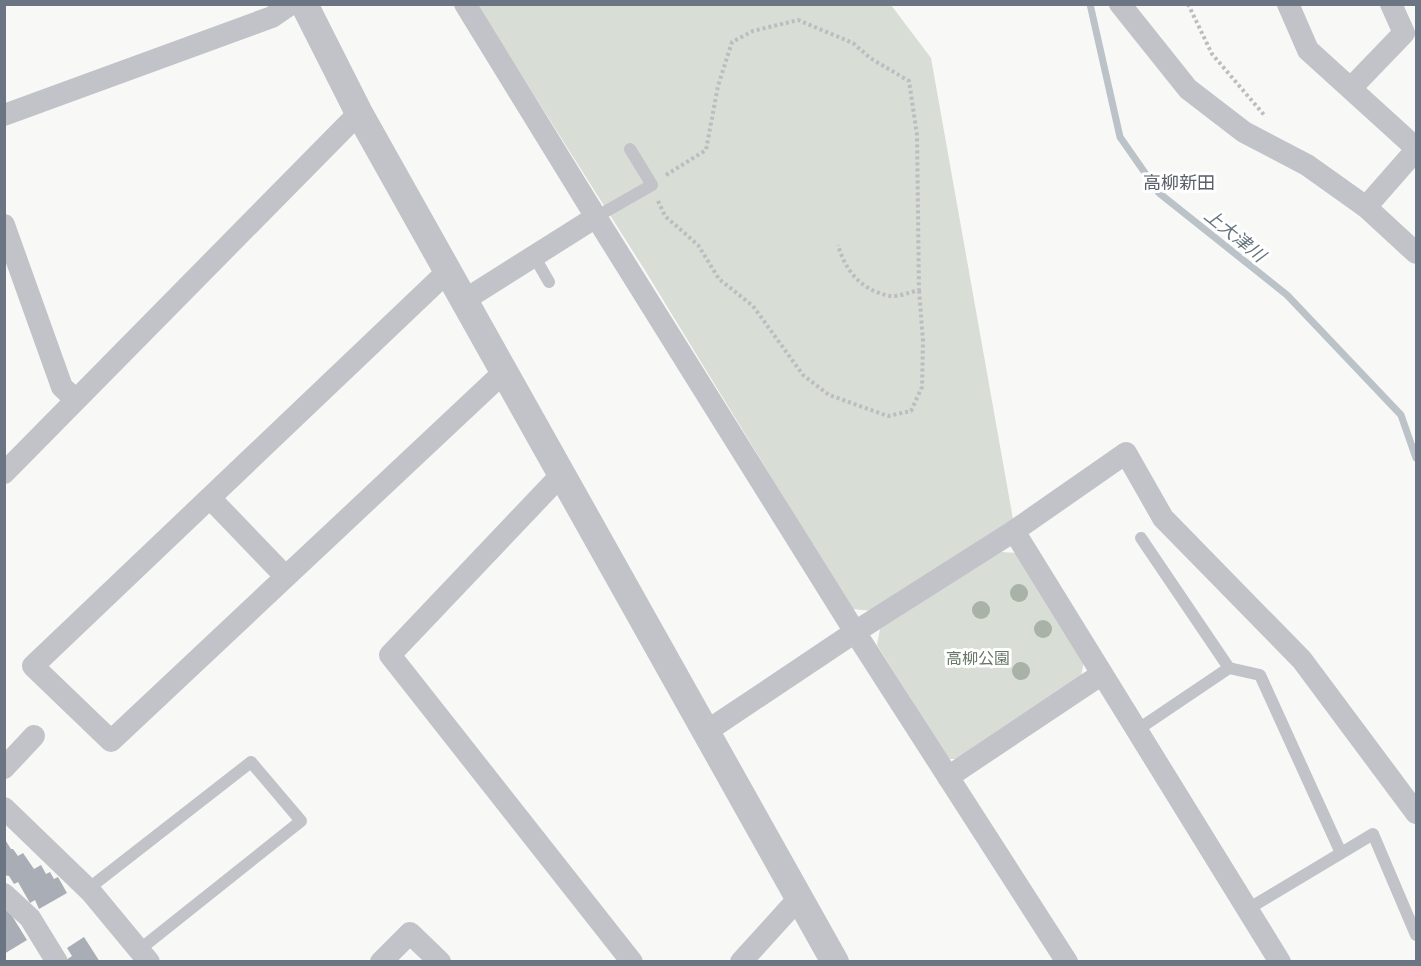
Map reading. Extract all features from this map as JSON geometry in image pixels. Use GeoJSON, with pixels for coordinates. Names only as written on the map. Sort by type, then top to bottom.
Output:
{"type":"FeatureCollection","features":[{"type":"Feature","properties":{"kind":"street"},"geometry":{"type":"LineString","coordinates":[[4,115],[272,17],[291,4]]}},
{"type":"Feature","properties":{"kind":"street"},"geometry":{"type":"LineString","coordinates":[[304,4],[359,113],[466,299],[835,962]]}},
{"type":"Feature","properties":{"kind":"street"},"geometry":{"type":"LineString","coordinates":[[465,4],[855,632],[1066,962]]}},
{"type":"Feature","properties":{"kind":"street"},"geometry":{"type":"LineString","coordinates":[[1120,4],[1188,88],[1244,132],[1307,165],[1366,207],[1416,253]]}},
{"type":"Feature","properties":{"kind":"street"},"geometry":{"type":"LineString","coordinates":[[1288,4],[1308,50],[1352,87],[1416,149],[1366,207]]}},
{"type":"Feature","properties":{"kind":"street"},"geometry":{"type":"LineString","coordinates":[[1352,87],[1404,33],[1391,4]]}},
{"type":"Feature","properties":{"kind":"street"},"geometry":{"type":"LineString","coordinates":[[4,473],[359,113]]}},
{"type":"Feature","properties":{"kind":"street"},"geometry":{"type":"LineString","coordinates":[[466,299],[596,217]]}},
{"type":"Feature","properties":{"kind":"street"},"geometry":{"type":"LineString","coordinates":[[4,225],[62,387],[75,399]]}},
{"type":"Feature","properties":{"kind":"street"},"geometry":{"type":"LineString","coordinates":[[448,271],[33,666],[111,741],[505,371]]}},
{"type":"Feature","properties":{"kind":"street"},"geometry":{"type":"LineString","coordinates":[[707,731],[855,632],[1014,531],[1126,453],[1163,518],[1302,660],[1416,813]]}},
{"type":"Feature","properties":{"kind":"street"},"geometry":{"type":"LineString","coordinates":[[562,474],[390,655],[632,962]]}},
{"type":"Feature","properties":{"kind":"street"},"geometry":{"type":"LineString","coordinates":[[210,498],[285,576]]}},
{"type":"Feature","properties":{"kind":"street"},"geometry":{"type":"LineString","coordinates":[[1014,531],[1280,962]]}},
{"type":"Feature","properties":{"kind":"street"},"geometry":{"type":"LineString","coordinates":[[948,777],[1102,674]]}},
{"type":"Feature","properties":{"kind":"street"},"geometry":{"type":"LineString","coordinates":[[4,768],[34,736]]}},
{"type":"Feature","properties":{"kind":"street"},"geometry":{"type":"LineString","coordinates":[[4,808],[88,889],[144,956]]}},
{"type":"Feature","properties":{"kind":"street"},"geometry":{"type":"LineString","coordinates":[[4,894],[30,918],[57,962]]}},
{"type":"Feature","properties":{"kind":"street"},"geometry":{"type":"LineString","coordinates":[[741,962],[799,898]]}},
{"type":"Feature","properties":{"kind":"street"},"geometry":{"type":"LineString","coordinates":[[381,962],[410,933],[440,962]]}},
{"type":"Feature","properties":{"kind":"lane"},"geometry":{"type":"LineString","coordinates":[[596,217],[652,185],[630,149]]}},
{"type":"Feature","properties":{"kind":"lane"},"geometry":{"type":"LineString","coordinates":[[534,256],[549,282]]}},
{"type":"Feature","properties":{"kind":"lane"},"geometry":{"type":"LineString","coordinates":[[1141,538],[1229,668],[1260,675],[1341,853]]}},
{"type":"Feature","properties":{"kind":"lane"},"geometry":{"type":"LineString","coordinates":[[1137,730],[1229,668]]}},
{"type":"Feature","properties":{"kind":"lane"},"geometry":{"type":"LineString","coordinates":[[88,889],[251,762],[301,821],[144,956]]}},
{"type":"Feature","properties":{"kind":"lane"},"geometry":{"type":"LineString","coordinates":[[1248,909],[1372,834],[1416,935]]}},
{"type":"Feature","properties":{"kind":"path"},"geometry":{"type":"LineString","coordinates":[[1188,4],[1212,54],[1270,122]]}},
{"type":"Feature","properties":{"kind":"path"},"geometry":{"type":"LineString","coordinates":[[652,185],[665,216],[698,246],[719,279],[753,306],[803,375],[829,395],[888,416],[910,411],[922,387],[923,341],[919,290],[918,135],[909,81],[870,58],[853,43],[798,20],[753,31],[732,42],[713,104],[706,150],[671,172]]}},
{"type":"Feature","properties":{"kind":"path"},"geometry":{"type":"LineString","coordinates":[[838,245],[844,266],[859,281],[892,296],[919,290]]}},
{"type":"Feature","properties":{"kind":"green space"},"geometry":{"type":"Polygon","coordinates":[[[477,5],[891,5],[931,58],[1013,519],[874,611],[852,609],[646,272],[477,5]]]}},
{"type":"Feature","properties":{"kind":"green space","name":"高柳公園"},"geometry":{"type":"Polygon","coordinates":[[[1001,552],[1017,553],[1084,661],[1080,682],[966,759],[949,759],[877,645],[880,629],[1001,552]]]}},
{"type":"Feature","properties":{"kind":"building"},"geometry":{"type":"Polygon","coordinates":[[[4,838],[18,856],[23,853],[34,869],[41,865],[46,874],[50,872],[54,879],[58,877],[67,893],[39,909],[35,900],[30,903],[18,882],[14,884],[9,876],[4,875],[4,838]]]}},
{"type":"Feature","properties":{"kind":"building"},"geometry":{"type":"Polygon","coordinates":[[[4,903],[27,940],[4,954],[4,903]]]}},
{"type":"Feature","properties":{"kind":"building"},"geometry":{"type":"Polygon","coordinates":[[[84,937],[100,962],[63,962],[72,956],[67,948],[84,937]]]}},
{"type":"Feature","properties":{"kind":"waterway","name":"上大津川"},"geometry":{"type":"LineString","coordinates":[[1090,4],[1120,137],[1159,193],[1287,295],[1401,415],[1416,458]]}},
{"type":"Feature","properties":{"kind":"district","name":"高柳新田"},"geometry":{"type":"Point","coordinates":[1179,182]}}]}
